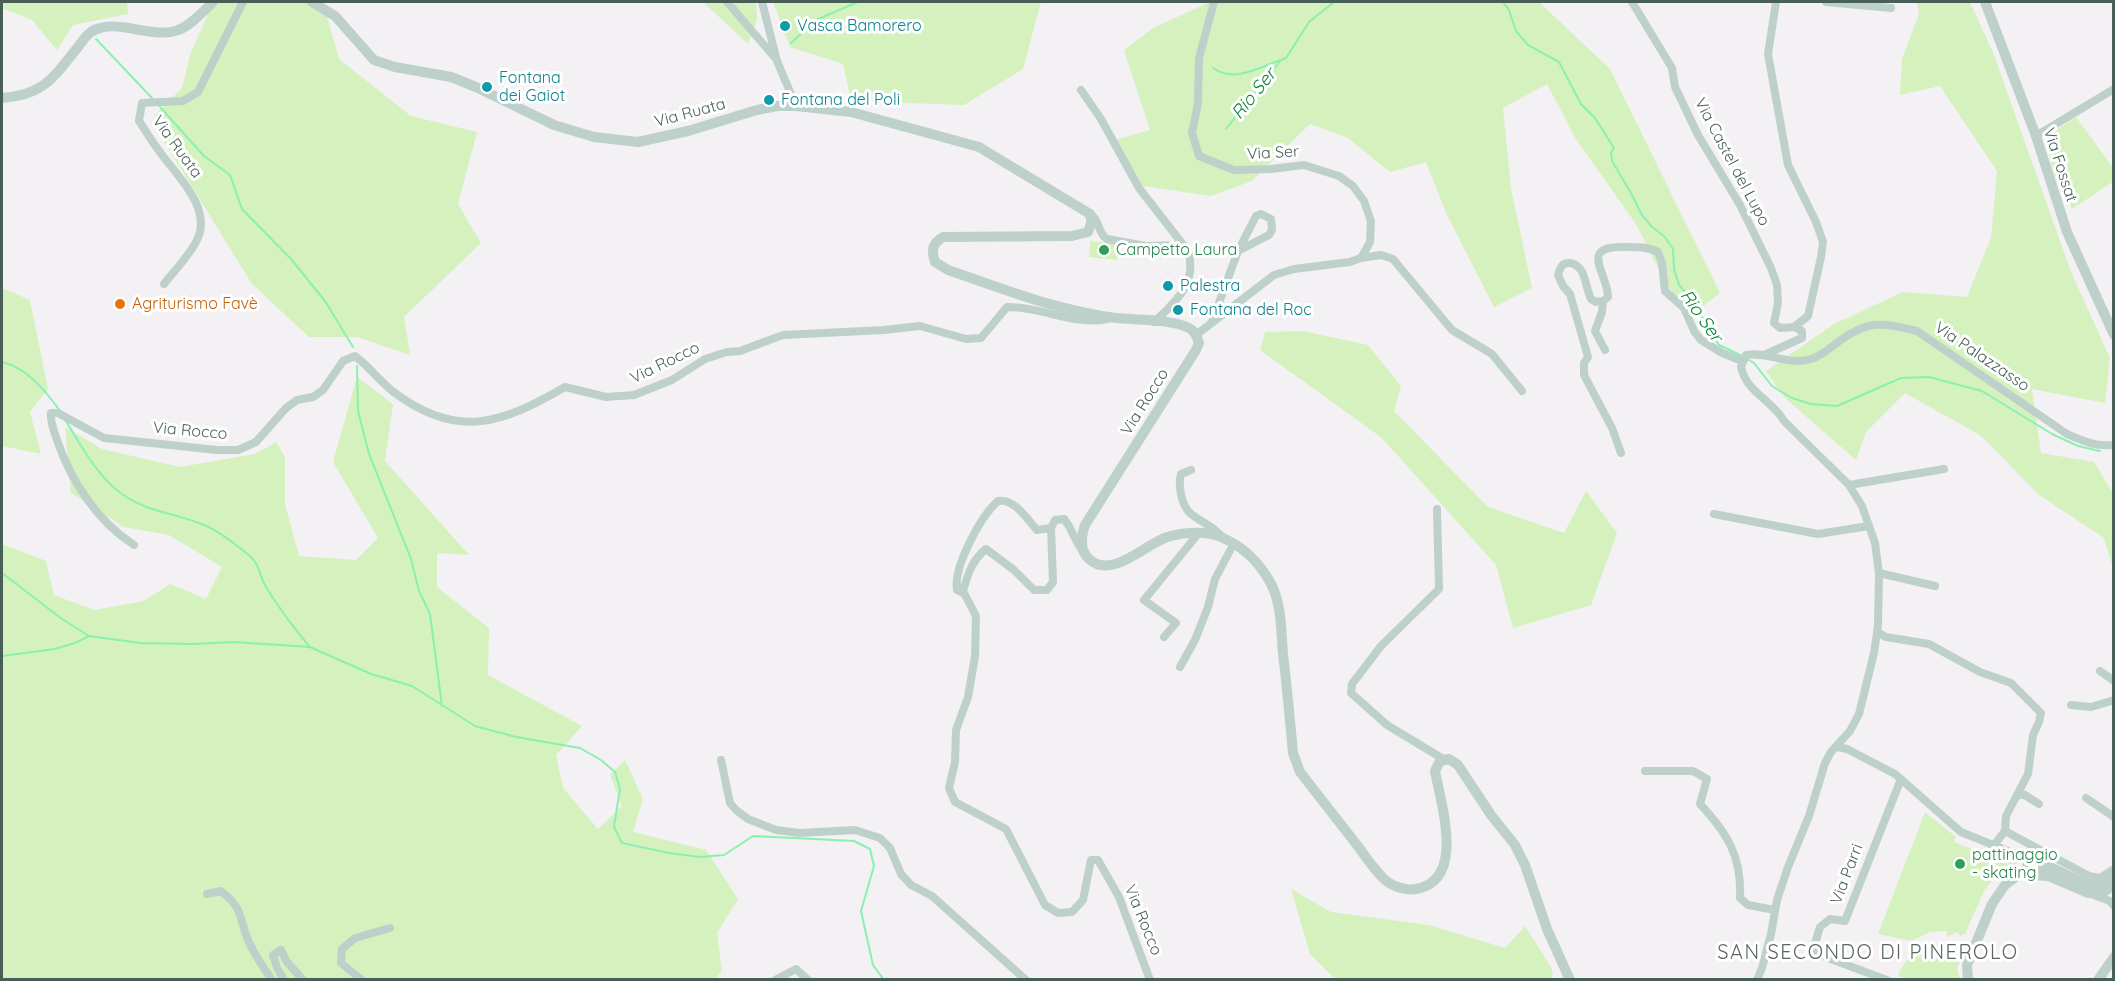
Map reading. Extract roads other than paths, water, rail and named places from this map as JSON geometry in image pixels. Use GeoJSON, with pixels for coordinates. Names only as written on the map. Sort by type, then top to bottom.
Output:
{"type":"FeatureCollection","features":[{"type":"Feature","properties":{"kind":"street"},"geometry":{"type":"LineString","coordinates":[[2,98],[21,97],[38,90],[53,78],[87,35],[95,29],[106,26],[170,33],[189,26],[213,2]]}},
{"type":"Feature","properties":{"kind":"street","name":"Via Ruata"},"geometry":{"type":"LineString","coordinates":[[164,284],[198,239],[200,226],[197,203],[190,189],[139,121],[142,103],[183,101],[198,92],[243,2]]}},
{"type":"Feature","properties":{"kind":"street","name":"Via Ruata"},"geometry":{"type":"LineString","coordinates":[[312,2],[335,16],[374,60],[395,67],[451,78],[476,87],[554,125],[594,137],[638,142],[688,131],[777,106],[851,112],[972,144],[1090,213]]}},
{"type":"Feature","properties":{"kind":"street"},"geometry":{"type":"LineString","coordinates":[[727,2],[777,61]]}},
{"type":"Feature","properties":{"kind":"street"},"geometry":{"type":"LineString","coordinates":[[762,2],[777,61],[796,106]]}},
{"type":"Feature","properties":{"kind":"street","name":"Via Ser"},"geometry":{"type":"LineString","coordinates":[[1214,2],[1199,58],[1198,103],[1192,133],[1199,156],[1234,170],[1304,165],[1340,176],[1353,186],[1364,201],[1371,220],[1370,242],[1361,258]]}},
{"type":"Feature","properties":{"kind":"street","name":"Via Castel del Lupo"},"geometry":{"type":"LineString","coordinates":[[1632,2],[1672,68],[1675,87],[1698,135],[1740,205],[1771,268],[1777,285],[1778,303],[1774,323],[1780,328],[1794,327]]}},
{"type":"Feature","properties":{"kind":"street"},"geometry":{"type":"LineString","coordinates":[[1621,453],[1612,428],[1584,375],[1584,363],[1588,357],[1570,294],[1558,275],[1560,267],[1565,263],[1573,263],[1581,269],[1591,299],[1596,302],[1603,301],[1608,297],[1608,290],[1598,262],[1598,255],[1603,249],[1628,247],[1653,249],[1658,252],[1662,263],[1665,291],[1684,308],[1694,331],[1701,340],[1722,353],[1744,359],[1763,356],[1803,338],[1803,331],[1794,327],[1808,316],[1821,257],[1822,242],[1816,222],[1788,165],[1768,54],[1776,2]]}},
{"type":"Feature","properties":{"kind":"street"},"geometry":{"type":"LineString","coordinates":[[1826,2],[1891,8]]}},
{"type":"Feature","properties":{"kind":"street","name":"Via Fossat"},"geometry":{"type":"LineString","coordinates":[[1985,2],[2036,136],[2067,232],[2114,335]]}},
{"type":"Feature","properties":{"kind":"street"},"geometry":{"type":"LineString","coordinates":[[2036,136],[2114,89]]}},
{"type":"Feature","properties":{"kind":"street"},"geometry":{"type":"LineString","coordinates":[[1081,90],[1101,119],[1139,188],[1188,250],[1191,270],[1189,281],[1173,304],[1154,322]]}},
{"type":"Feature","properties":{"kind":"street"},"geometry":{"type":"LineString","coordinates":[[1090,213],[1096,219],[1102,236],[1107,239],[1146,246],[1179,245],[1188,250]]}},
{"type":"Feature","properties":{"kind":"street","name":"Via Rocco"},"geometry":{"type":"LineString","coordinates":[[1087,557],[1082,548],[1081,536],[1085,525],[1196,350],[1199,343],[1196,335],[1191,329],[1073,311],[1041,302],[948,270],[935,262],[932,248],[935,242],[942,237],[1082,235],[1090,228],[1092,220],[1090,213]]}},
{"type":"Feature","properties":{"kind":"street"},"geometry":{"type":"LineString","coordinates":[[1212,323],[1238,251],[1256,216],[1267,215],[1271,219],[1272,230],[1269,235],[1238,251]]}},
{"type":"Feature","properties":{"kind":"street"},"geometry":{"type":"LineString","coordinates":[[1196,335],[1274,275],[1294,269],[1350,262],[1381,255],[1393,259],[1452,330],[1492,354],[1522,391]]}},
{"type":"Feature","properties":{"kind":"street"},"geometry":{"type":"LineString","coordinates":[[1603,301],[1595,332],[1605,350]]}},
{"type":"Feature","properties":{"kind":"street","name":"Via Rocco"},"geometry":{"type":"LineString","coordinates":[[134,545],[105,520],[73,479],[52,424],[51,413],[58,413],[104,438],[217,450],[238,450],[256,442],[286,408],[297,400],[313,397],[323,390],[343,361],[355,356],[366,363],[382,382],[411,404],[432,415],[460,423],[482,422],[522,409],[565,387],[606,398],[634,395],[672,380],[705,359],[727,352],[740,351],[783,335],[920,326],[966,339],[981,338],[1007,308],[1014,307],[1094,322],[1113,317]]}},
{"type":"Feature","properties":{"kind":"street","name":"Via Palazzasso"},"geometry":{"type":"LineString","coordinates":[[1763,356],[1788,361],[1810,360],[1825,352],[1854,330],[1870,324],[1889,324],[1917,331],[2067,434],[2089,444],[2114,445]]}},
{"type":"Feature","properties":{"kind":"street"},"geometry":{"type":"LineString","coordinates":[[1744,359],[1742,372],[1750,387],[1778,410],[1784,421],[1849,485],[1862,506],[1875,543],[1879,573],[1877,632],[1859,714],[1850,731],[1831,752],[1825,763],[1809,816],[1788,867],[1757,980]]}},
{"type":"Feature","properties":{"kind":"street"},"geometry":{"type":"LineString","coordinates":[[1849,485],[1944,469]]}},
{"type":"Feature","properties":{"kind":"street"},"geometry":{"type":"LineString","coordinates":[[1191,470],[1181,474],[1180,478],[1181,492],[1188,511],[1216,529],[1233,545],[1247,552],[1271,584],[1279,608],[1293,753],[1300,772],[1383,878],[1404,889],[1426,886],[1442,872],[1447,861],[1447,839],[1435,771],[1440,761],[1449,759],[1458,765],[1491,815],[1515,845],[1570,980]]}},
{"type":"Feature","properties":{"kind":"street","name":"Via Rocco"},"geometry":{"type":"LineString","coordinates":[[1087,557],[1074,540],[1070,525],[1064,519],[1055,520],[1051,528],[1037,530],[1011,503],[1004,500],[998,501],[970,541],[955,581],[957,590],[963,593],[976,616],[975,656],[968,698],[956,730],[955,762],[949,788],[955,802],[1006,829],[1045,905],[1058,913],[1072,912],[1083,900],[1091,860],[1098,860],[1119,897],[1150,980]]}},
{"type":"Feature","properties":{"kind":"street"},"geometry":{"type":"LineString","coordinates":[[1437,509],[1439,589],[1381,646],[1352,684],[1351,693],[1387,725],[1444,760]]}},
{"type":"Feature","properties":{"kind":"street"},"geometry":{"type":"LineString","coordinates":[[1714,514],[1818,534],[1869,526]]}},
{"type":"Feature","properties":{"kind":"street"},"geometry":{"type":"LineString","coordinates":[[963,593],[969,571],[976,557],[986,549],[1014,570],[1034,590],[1047,590],[1053,582],[1051,528]]}},
{"type":"Feature","properties":{"kind":"street"},"geometry":{"type":"LineString","coordinates":[[1164,637],[1176,623],[1144,600],[1198,534]]}},
{"type":"Feature","properties":{"kind":"street"},"geometry":{"type":"LineString","coordinates":[[1087,557],[1094,563],[1115,564],[1156,541],[1170,536],[1198,534],[1223,538]]}},
{"type":"Feature","properties":{"kind":"street"},"geometry":{"type":"LineString","coordinates":[[1180,667],[1196,639],[1215,579],[1233,545]]}},
{"type":"Feature","properties":{"kind":"street"},"geometry":{"type":"LineString","coordinates":[[1879,573],[1935,586]]}},
{"type":"Feature","properties":{"kind":"street"},"geometry":{"type":"LineString","coordinates":[[1877,632],[1886,637],[1929,644],[1980,672],[2011,683],[2041,713],[2040,722],[2033,735],[2028,774],[2006,816],[2005,831],[1995,845]]}},
{"type":"Feature","properties":{"kind":"street"},"geometry":{"type":"LineString","coordinates":[[2100,671],[2114,681]]}},
{"type":"Feature","properties":{"kind":"street"},"geometry":{"type":"LineString","coordinates":[[2071,705],[2091,707],[2114,700]]}},
{"type":"Feature","properties":{"kind":"street"},"geometry":{"type":"LineString","coordinates":[[1837,747],[1847,749],[1901,779],[1961,832],[2006,850],[2030,869],[2110,901],[2114,906]]}},
{"type":"Feature","properties":{"kind":"street"},"geometry":{"type":"LineString","coordinates":[[721,760],[730,802],[742,814],[762,826],[776,830],[799,833],[855,830],[880,838],[890,848],[901,874],[911,885],[932,896],[1026,980]]}},
{"type":"Feature","properties":{"kind":"street"},"geometry":{"type":"LineString","coordinates":[[1645,771],[1693,771],[1707,779],[1700,804],[1720,825],[1734,852],[1741,876],[1740,898],[1748,904],[1775,910]]}},
{"type":"Feature","properties":{"kind":"street","name":"Via Parri"},"geometry":{"type":"LineString","coordinates":[[1887,980],[1820,955],[1814,947],[1820,927],[1830,919],[1845,921],[1901,779]]}},
{"type":"Feature","properties":{"kind":"street"},"geometry":{"type":"LineString","coordinates":[[2017,796],[2023,794],[2039,804]]}},
{"type":"Feature","properties":{"kind":"street"},"geometry":{"type":"LineString","coordinates":[[2086,798],[2114,817]]}},
{"type":"Feature","properties":{"kind":"street"},"geometry":{"type":"LineString","coordinates":[[2005,831],[2089,876],[2100,878],[2114,869]]}},
{"type":"Feature","properties":{"kind":"street"},"geometry":{"type":"LineString","coordinates":[[1968,980],[1967,965],[1992,904],[2005,885],[2013,879],[2030,869],[2042,871],[2042,863],[2088,885],[2100,885],[2114,877]]}},
{"type":"Feature","properties":{"kind":"street"},"geometry":{"type":"LineString","coordinates":[[2088,893],[2102,893],[2114,885]]}},
{"type":"Feature","properties":{"kind":"street"},"geometry":{"type":"LineString","coordinates":[[207,894],[221,891],[232,900],[242,916],[246,936],[272,980]]}},
{"type":"Feature","properties":{"kind":"street"},"geometry":{"type":"LineString","coordinates":[[362,980],[341,963],[342,949],[355,938],[390,928]]}},
{"type":"Feature","properties":{"kind":"street"},"geometry":{"type":"LineString","coordinates":[[284,980],[273,955],[281,950],[287,963],[303,980]]}},
{"type":"Feature","properties":{"kind":"street"},"geometry":{"type":"LineString","coordinates":[[2098,980],[2114,957]]}},
{"type":"Feature","properties":{"kind":"street"},"geometry":{"type":"LineString","coordinates":[[775,980],[796,969],[808,980]]}},
{"type":"Feature","properties":{"kind":"waterway"},"geometry":{"type":"LineString","coordinates":[[791,43],[816,20],[858,2]]}},
{"type":"Feature","properties":{"kind":"waterway","name":"Rio Ser"},"geometry":{"type":"LineString","coordinates":[[1226,129],[1281,60],[1286,58],[1309,22],[1334,2]]}},
{"type":"Feature","properties":{"kind":"waterway","name":"Rio Ser"},"geometry":{"type":"LineString","coordinates":[[1503,2],[1509,10],[1516,31],[1528,45],[1559,62],[1581,104],[1595,118],[1614,148],[1611,152],[1612,161],[1642,215],[1664,236],[1673,249],[1674,269],[1679,285],[1698,307],[1705,324],[1719,345],[1742,356]]}},
{"type":"Feature","properties":{"kind":"waterway"},"geometry":{"type":"LineString","coordinates":[[96,39],[152,98]]}},
{"type":"Feature","properties":{"kind":"waterway","name":"Rio Ser"},"geometry":{"type":"LineString","coordinates":[[1213,68],[1221,72],[1238,74],[1281,60]]}},
{"type":"Feature","properties":{"kind":"waterway"},"geometry":{"type":"LineString","coordinates":[[160,107],[204,156],[230,175],[242,209],[291,259],[325,301],[353,347]]}},
{"type":"Feature","properties":{"kind":"waterway","name":"Rio Ser"},"geometry":{"type":"LineString","coordinates":[[1747,359],[1754,363],[1772,386],[1792,398],[1811,404],[1837,406],[1901,378],[1929,377],[1982,391],[2052,434],[2078,446],[2100,451]]}},
{"type":"Feature","properties":{"kind":"waterway"},"geometry":{"type":"LineString","coordinates":[[2,362],[20,369],[42,388],[60,411]]}},
{"type":"Feature","properties":{"kind":"waterway"},"geometry":{"type":"LineString","coordinates":[[357,366],[358,411],[369,454],[411,559],[419,591],[430,614],[442,706]]}},
{"type":"Feature","properties":{"kind":"waterway"},"geometry":{"type":"LineString","coordinates":[[66,421],[98,470],[122,494],[150,508],[205,526],[223,536],[250,557],[257,565],[271,595],[309,646]]}},
{"type":"Feature","properties":{"kind":"waterway"},"geometry":{"type":"LineString","coordinates":[[2,573],[62,619],[89,636]]}},
{"type":"Feature","properties":{"kind":"waterway"},"geometry":{"type":"LineString","coordinates":[[2,656],[55,649],[89,636],[140,643],[234,642],[310,647],[371,674],[412,686],[475,726],[516,737],[580,748],[601,760],[615,772],[620,789],[614,827],[622,843],[700,857],[724,855],[753,836],[854,841],[870,849],[874,866],[861,911],[873,965],[884,980]]}},
{"type":"Feature","properties":{"kind":"place","name":"Vasca Bamorero"},"geometry":{"type":"Point","coordinates":[785,26]}},
{"type":"Feature","properties":{"kind":"place","name":"Fontana dei Gaiot"},"geometry":{"type":"Point","coordinates":[487,87]}},
{"type":"Feature","properties":{"kind":"place","name":"Fontana del Poli"},"geometry":{"type":"Point","coordinates":[769,100]}},
{"type":"Feature","properties":{"kind":"place","name":"Campetto Laura"},"geometry":{"type":"Point","coordinates":[1104,250]}},
{"type":"Feature","properties":{"kind":"place","name":"Palestra"},"geometry":{"type":"Point","coordinates":[1168,286]}},
{"type":"Feature","properties":{"kind":"place","name":"Agriturismo Favè"},"geometry":{"type":"Point","coordinates":[120,304]}},
{"type":"Feature","properties":{"kind":"place","name":"Fontana del Roc"},"geometry":{"type":"Point","coordinates":[1178,310]}},
{"type":"Feature","properties":{"kind":"place","name":"pattinaggio - skating"},"geometry":{"type":"Point","coordinates":[1960,864]}},
{"type":"Feature","properties":{"kind":"district","name":"SAN SECONDO DI PINEROLO"},"geometry":{"type":"Point","coordinates":[1868,953]}}]}
